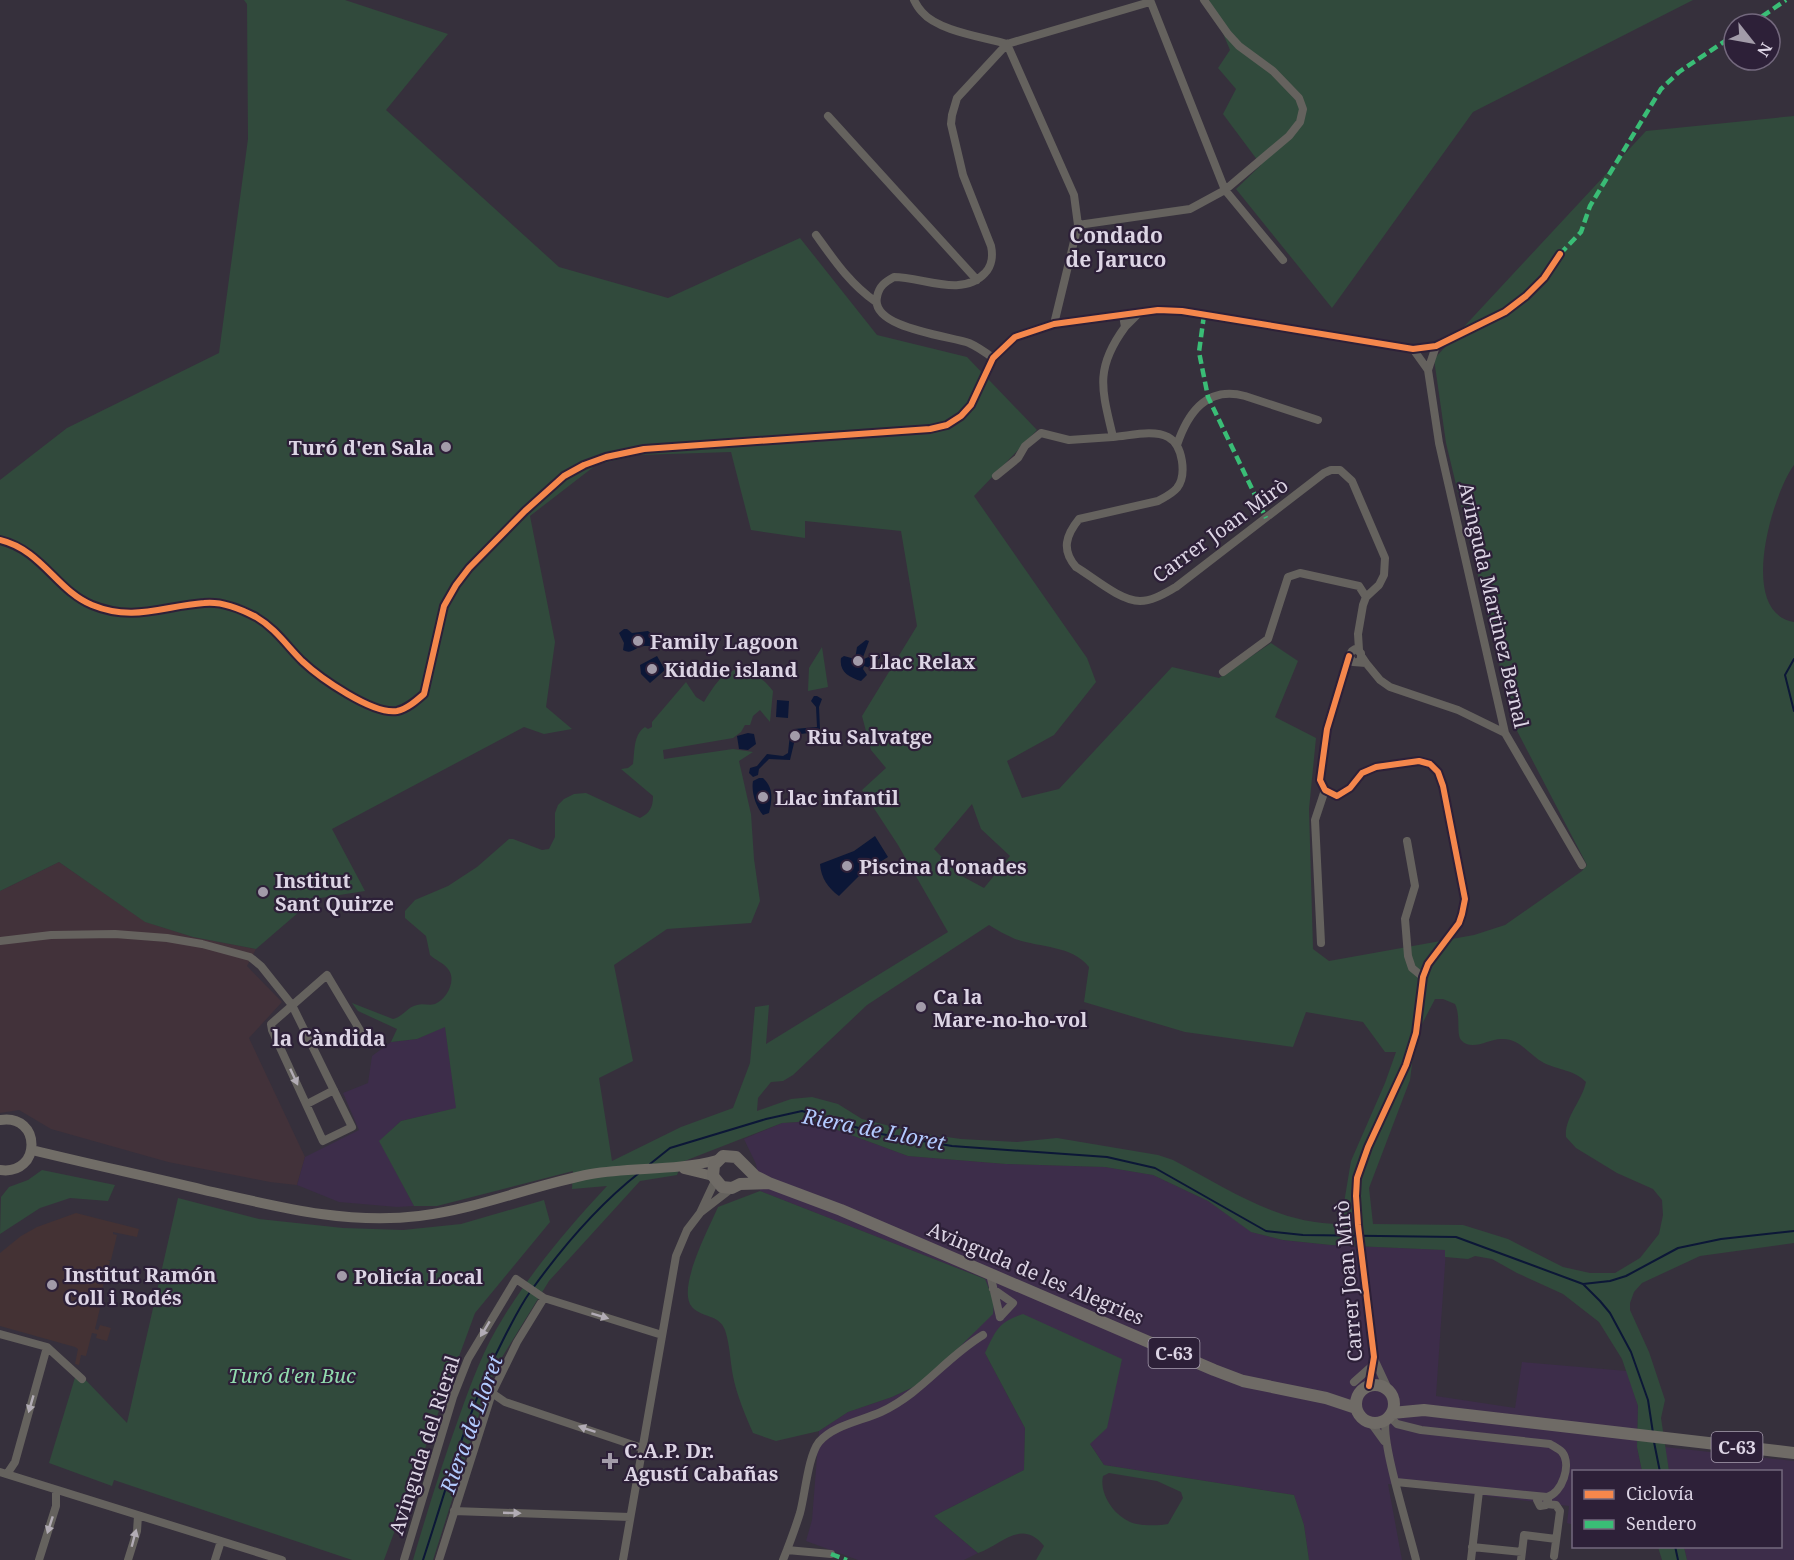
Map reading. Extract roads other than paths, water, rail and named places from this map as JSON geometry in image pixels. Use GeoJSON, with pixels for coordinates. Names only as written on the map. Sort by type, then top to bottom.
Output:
{"type":"FeatureCollection","features":[{"type":"Feature","properties":{"kind":"main road"},"geometry":{"type":"LineString","coordinates":[[0,1120],[11,1119],[25,1126],[32,1141],[32,1150],[27,1160],[19,1167],[9,1171],[0,1170]]}},
{"type":"Feature","properties":{"kind":"main road"},"geometry":{"type":"LineString","coordinates":[[32,1150],[299,1211],[357,1218],[420,1216],[459,1209],[570,1179],[613,1170],[678,1167],[717,1160],[729,1155],[741,1161],[745,1167],[744,1179],[736,1186],[722,1187],[714,1179],[678,1167]]}},
{"type":"Feature","properties":{"kind":"main road"},"geometry":{"type":"LineString","coordinates":[[714,1179],[712,1171],[717,1160]]}},
{"type":"Feature","properties":{"kind":"main road","name":"C-63"},"geometry":{"type":"LineString","coordinates":[[745,1167],[755,1176],[769,1183]]}},
{"type":"Feature","properties":{"kind":"main road","name":"C-63"},"geometry":{"type":"LineString","coordinates":[[736,1186],[769,1183]]}},
{"type":"Feature","properties":{"kind":"main road","name":"Avinguda de les Alegries"},"geometry":{"type":"LineString","coordinates":[[769,1183],[841,1210],[1243,1381],[1326,1398],[1356,1408]]}},
{"type":"Feature","properties":{"kind":"main road","name":"C-63"},"geometry":{"type":"LineString","coordinates":[[1361,1386],[1378,1385],[1406,1405],[1424,1410],[1794,1453]]}},
{"type":"Feature","properties":{"kind":"main road"},"geometry":{"type":"LineString","coordinates":[[1356,1408],[1361,1386]]}},
{"type":"Feature","properties":{"kind":"main road","name":"Avinguda de les Alegries"},"geometry":{"type":"LineString","coordinates":[[1326,1398],[1361,1386]]}},
{"type":"Feature","properties":{"kind":"main road"},"geometry":{"type":"LineString","coordinates":[[1389,1417],[1395,1407],[1391,1393]]}},
{"type":"Feature","properties":{"kind":"main road","name":"C-63"},"geometry":{"type":"LineString","coordinates":[[1356,1408],[1364,1420],[1371,1423],[1424,1410]]}},
{"type":"Feature","properties":{"kind":"street"},"geometry":{"type":"LineString","coordinates":[[914,0],[922,13],[946,27],[1007,44]]}},
{"type":"Feature","properties":{"kind":"street"},"geometry":{"type":"LineString","coordinates":[[1078,225],[1190,208],[1225,190],[1289,136],[1300,122],[1304,109],[1289,85],[1273,70],[1239,46],[1204,0]]}},
{"type":"Feature","properties":{"kind":"street"},"geometry":{"type":"LineString","coordinates":[[876,302],[878,290],[894,277],[957,286],[969,285],[988,271],[993,253],[963,175],[951,124],[957,99],[1007,44],[1150,1],[1225,190],[1283,260]]}},
{"type":"Feature","properties":{"kind":"street"},"geometry":{"type":"LineString","coordinates":[[1007,44],[1074,195],[1078,225],[1054,324]]}},
{"type":"Feature","properties":{"kind":"street"},"geometry":{"type":"LineString","coordinates":[[828,116],[977,280]]}},
{"type":"Feature","properties":{"kind":"street"},"geometry":{"type":"LineString","coordinates":[[816,235],[838,266],[861,291],[876,302],[880,311],[903,326],[970,344],[993,358]]}},
{"type":"Feature","properties":{"kind":"street"},"geometry":{"type":"LineString","coordinates":[[0,540],[24,550],[40,561],[70,591],[89,604],[107,611],[128,614],[206,602],[233,606],[257,618],[273,630],[302,661],[336,687],[380,710],[400,711],[424,694],[444,606],[456,585],[469,568],[525,511],[564,476],[584,465],[629,450],[930,429],[947,425],[962,416],[971,405],[993,358],[1015,337],[1054,324],[1158,310],[1182,311],[1413,349],[1436,346],[1486,322],[1519,302],[1544,278],[1560,254]]}},
{"type":"Feature","properties":{"kind":"street"},"geometry":{"type":"LineString","coordinates":[[1113,437],[1103,386],[1104,364],[1113,343],[1139,313]]}},
{"type":"Feature","properties":{"kind":"street"},"geometry":{"type":"LineString","coordinates":[[1123,315],[1125,327]]}},
{"type":"Feature","properties":{"kind":"street","name":"Avinguda Martinez Bernal"},"geometry":{"type":"LineString","coordinates":[[1428,370],[1436,346]]}},
{"type":"Feature","properties":{"kind":"street","name":"Avinguda Martinez Bernal"},"geometry":{"type":"LineString","coordinates":[[1413,349],[1428,370],[1439,443],[1505,733],[1582,865]]}},
{"type":"Feature","properties":{"kind":"street"},"geometry":{"type":"LineString","coordinates":[[996,476],[1018,458],[1025,446],[1041,433],[1069,440],[1152,434],[1170,438],[1177,445],[1184,426],[1196,410],[1208,397],[1221,393],[1235,393],[1318,420]]}},
{"type":"Feature","properties":{"kind":"street","name":"Carrer Joan Mirò"},"geometry":{"type":"LineString","coordinates":[[1177,445],[1181,456],[1181,479],[1178,488],[1158,501],[1079,519],[1066,540],[1066,551],[1070,560],[1076,567],[1125,598],[1140,601],[1152,599],[1176,587],[1324,473],[1340,470],[1352,481],[1384,558],[1384,575],[1379,585],[1366,597],[1363,605],[1357,657],[1345,669],[1327,729],[1320,780],[1325,790],[1337,796],[1350,788],[1362,773],[1376,767],[1419,761],[1430,764],[1438,772],[1465,900],[1459,923],[1428,964],[1423,976],[1416,1033],[1406,1065],[1368,1147],[1357,1178],[1358,1225],[1373,1362],[1391,1393]]}},
{"type":"Feature","properties":{"kind":"street"},"geometry":{"type":"LineString","coordinates":[[1223,672],[1268,639],[1288,577],[1300,573],[1359,586],[1366,597]]}},
{"type":"Feature","properties":{"kind":"street"},"geometry":{"type":"LineString","coordinates":[[1357,657],[1390,687],[1458,710],[1505,733]]}},
{"type":"Feature","properties":{"kind":"street"},"geometry":{"type":"LineString","coordinates":[[1322,943],[1315,820],[1325,790]]}},
{"type":"Feature","properties":{"kind":"street"},"geometry":{"type":"LineString","coordinates":[[1407,841],[1415,886],[1405,919],[1408,956],[1412,968],[1423,976]]}},
{"type":"Feature","properties":{"kind":"street"},"geometry":{"type":"LineString","coordinates":[[0,941],[51,935],[115,934],[167,938],[232,951],[255,960],[292,1005],[352,1127],[323,1141],[271,1024],[292,1005],[327,975],[361,1032]]}},
{"type":"Feature","properties":{"kind":"street"},"geometry":{"type":"LineString","coordinates":[[307,1104],[334,1090]]}},
{"type":"Feature","properties":{"kind":"street"},"geometry":{"type":"LineString","coordinates":[[623,1560],[676,1256],[687,1230],[700,1213],[714,1179]]}},
{"type":"Feature","properties":{"kind":"street"},"geometry":{"type":"LineString","coordinates":[[700,1213],[736,1186]]}},
{"type":"Feature","properties":{"kind":"street"},"geometry":{"type":"LineString","coordinates":[[990,1274],[993,1288],[1000,1317],[1013,1303],[993,1288]]}},
{"type":"Feature","properties":{"kind":"street","name":"Avinguda del Rieral"},"geometry":{"type":"LineString","coordinates":[[404,1560],[453,1397],[468,1359],[516,1279],[542,1297]]}},
{"type":"Feature","properties":{"kind":"street"},"geometry":{"type":"LineString","coordinates":[[439,1560],[492,1393],[542,1297],[662,1335]]}},
{"type":"Feature","properties":{"kind":"street"},"geometry":{"type":"LineString","coordinates":[[0,1334],[47,1347],[82,1379]]}},
{"type":"Feature","properties":{"kind":"street"},"geometry":{"type":"LineString","coordinates":[[783,1560],[800,1513],[811,1462],[819,1443],[840,1428],[882,1411],[920,1389],[970,1343],[983,1335]]}},
{"type":"Feature","properties":{"kind":"street"},"geometry":{"type":"LineString","coordinates":[[47,1347],[15,1462],[3,1473],[282,1560]]}},
{"type":"Feature","properties":{"kind":"street","name":"Carrer Joan Mirò"},"geometry":{"type":"LineString","coordinates":[[1361,1386],[1373,1362]]}},
{"type":"Feature","properties":{"kind":"street","name":"Carrer Joan Mirò"},"geometry":{"type":"LineString","coordinates":[[1361,1386],[1373,1362]]}},
{"type":"Feature","properties":{"kind":"street"},"geometry":{"type":"LineString","coordinates":[[492,1393],[505,1402],[642,1448]]}},
{"type":"Feature","properties":{"kind":"street"},"geometry":{"type":"LineString","coordinates":[[1387,1448],[1384,1428],[1389,1417],[1397,1424],[1421,1430],[1550,1444],[1562,1452],[1565,1461],[1564,1474],[1556,1493],[1544,1499]]}},
{"type":"Feature","properties":{"kind":"street"},"geometry":{"type":"LineString","coordinates":[[1371,1423],[1382,1435],[1387,1448],[1416,1560]]}},
{"type":"Feature","properties":{"kind":"street"},"geometry":{"type":"LineString","coordinates":[[1396,1482],[1544,1499],[1560,1509],[1554,1556]]}},
{"type":"Feature","properties":{"kind":"street"},"geometry":{"type":"LineString","coordinates":[[39,1560],[56,1506],[56,1490]]}},
{"type":"Feature","properties":{"kind":"street"},"geometry":{"type":"LineString","coordinates":[[1471,1560],[1479,1491]]}},
{"type":"Feature","properties":{"kind":"street"},"geometry":{"type":"LineString","coordinates":[[454,1511],[630,1517]]}},
{"type":"Feature","properties":{"kind":"street"},"geometry":{"type":"LineString","coordinates":[[128,1560],[137,1531],[138,1516]]}},
{"type":"Feature","properties":{"kind":"street"},"geometry":{"type":"LineString","coordinates":[[1472,1547],[1522,1556],[1524,1535],[1556,1539]]}},
{"type":"Feature","properties":{"kind":"street"},"geometry":{"type":"LineString","coordinates":[[215,1560],[220,1541]]}},
{"type":"Feature","properties":{"kind":"street"},"geometry":{"type":"LineString","coordinates":[[787,1550],[831,1554]]}},
{"type":"Feature","properties":{"kind":"water","name":"Family Lagoon"},"geometry":{"type":"Polygon","coordinates":[[[624,629],[632,633],[648,631],[656,638],[653,646],[644,646],[629,652],[623,650],[624,643],[619,633],[624,629]]]}},
{"type":"Feature","properties":{"kind":"water","name":"Llac Relax"},"geometry":{"type":"Polygon","coordinates":[[[866,640],[869,641],[862,660],[877,653],[880,658],[874,662],[873,669],[864,666],[863,669],[867,675],[861,681],[843,670],[841,658],[844,656],[855,659],[857,647],[866,640]]]}},
{"type":"Feature","properties":{"kind":"water","name":"Kiddie island"},"geometry":{"type":"Polygon","coordinates":[[[657,656],[665,670],[650,683],[641,674],[640,665],[657,656]]]}},
{"type":"Feature","properties":{"kind":"water","name":"Riu Salvatge"},"geometry":{"type":"Polygon","coordinates":[[[814,696],[822,699],[819,707],[820,729],[801,734],[795,739],[790,760],[769,759],[759,769],[758,775],[753,777],[749,773],[750,768],[757,766],[767,754],[783,756],[788,753],[790,734],[794,729],[817,727],[816,707],[811,701],[814,696]]]}},
{"type":"Feature","properties":{"kind":"water"},"geometry":{"type":"Polygon","coordinates":[[[777,700],[789,701],[788,718],[776,717],[777,700]]]}},
{"type":"Feature","properties":{"kind":"water"},"geometry":{"type":"Polygon","coordinates":[[[754,734],[756,744],[748,750],[739,749],[737,736],[754,734]]]}},
{"type":"Feature","properties":{"kind":"water","name":"Llac infantil"},"geometry":{"type":"Polygon","coordinates":[[[759,778],[767,782],[771,794],[769,813],[763,815],[753,794],[753,781],[759,778]]]}},
{"type":"Feature","properties":{"kind":"water","name":"Piscina d'onades"},"geometry":{"type":"Polygon","coordinates":[[[875,836],[888,857],[861,874],[839,896],[826,882],[820,864],[854,851],[875,836]]]}},
{"type":"Feature","properties":{"kind":"waterway"},"geometry":{"type":"LineString","coordinates":[[1794,659],[1785,675],[1794,711]]}},
{"type":"Feature","properties":{"kind":"waterway","name":"Riera de Lloret"},"geometry":{"type":"LineString","coordinates":[[650,1164],[670,1148],[766,1119],[802,1111],[875,1133],[952,1146],[1107,1157],[1155,1168],[1266,1231],[1303,1235],[1456,1237],[1583,1284],[1610,1313],[1631,1352],[1648,1400],[1653,1433]]}},
{"type":"Feature","properties":{"kind":"waterway","name":"Riera de Lloret"},"geometry":{"type":"LineString","coordinates":[[533,1288],[582,1227],[639,1173]]}},
{"type":"Feature","properties":{"kind":"waterway"},"geometry":{"type":"LineString","coordinates":[[1583,1284],[1610,1281],[1626,1276],[1678,1248],[1721,1239],[1794,1231]]}},
{"type":"Feature","properties":{"kind":"waterway","name":"Riera de Lloret"},"geometry":{"type":"LineString","coordinates":[[423,1560],[480,1390],[505,1336],[530,1292]]}},
{"type":"Feature","properties":{"kind":"waterway"},"geometry":{"type":"LineString","coordinates":[[1654,1442],[1660,1470]]}},
{"type":"Feature","properties":{"kind":"waterway"},"geometry":{"type":"LineString","coordinates":[[1675,1548],[1678,1560]]}},
{"type":"Feature","properties":{"kind":"place","name":"Turó d'en Sala"},"geometry":{"type":"Point","coordinates":[446,447]}},
{"type":"Feature","properties":{"kind":"place","name":"Family Lagoon"},"geometry":{"type":"Point","coordinates":[638,641]}},
{"type":"Feature","properties":{"kind":"place","name":"Llac Relax"},"geometry":{"type":"Point","coordinates":[858,661]}},
{"type":"Feature","properties":{"kind":"place","name":"Kiddie island"},"geometry":{"type":"Point","coordinates":[652,669]}},
{"type":"Feature","properties":{"kind":"place","name":"Riu Salvatge"},"geometry":{"type":"Point","coordinates":[795,736]}},
{"type":"Feature","properties":{"kind":"place","name":"Llac infantil"},"geometry":{"type":"Point","coordinates":[763,797]}},
{"type":"Feature","properties":{"kind":"place","name":"Piscina d'onades"},"geometry":{"type":"Point","coordinates":[847,866]}},
{"type":"Feature","properties":{"kind":"place","name":"Institut Sant Quirze"},"geometry":{"type":"Point","coordinates":[263,892]}},
{"type":"Feature","properties":{"kind":"place","name":"Ca la Mare-no-ho-vol"},"geometry":{"type":"Point","coordinates":[921,1007]}},
{"type":"Feature","properties":{"kind":"place","name":"Policía Local"},"geometry":{"type":"Point","coordinates":[342,1276]}},
{"type":"Feature","properties":{"kind":"place","name":"Institut Ramón Coll i Rodés"},"geometry":{"type":"Point","coordinates":[52,1285]}},
{"type":"Feature","properties":{"kind":"place","name":"C.A.P. Dr. Agustí Cabañas"},"geometry":{"type":"Point","coordinates":[610,1461]}},
{"type":"Feature","properties":{"kind":"district","name":"Condado de Jaruco"},"geometry":{"type":"Point","coordinates":[1116,247]}},
{"type":"Feature","properties":{"kind":"district","name":"la Càndida"},"geometry":{"type":"Point","coordinates":[329,1038]}},
{"type":"Feature","properties":{"kind":"park label","name":"Turó d'en Buc"},"geometry":{"type":"Point","coordinates":[292,1375]}}]}
